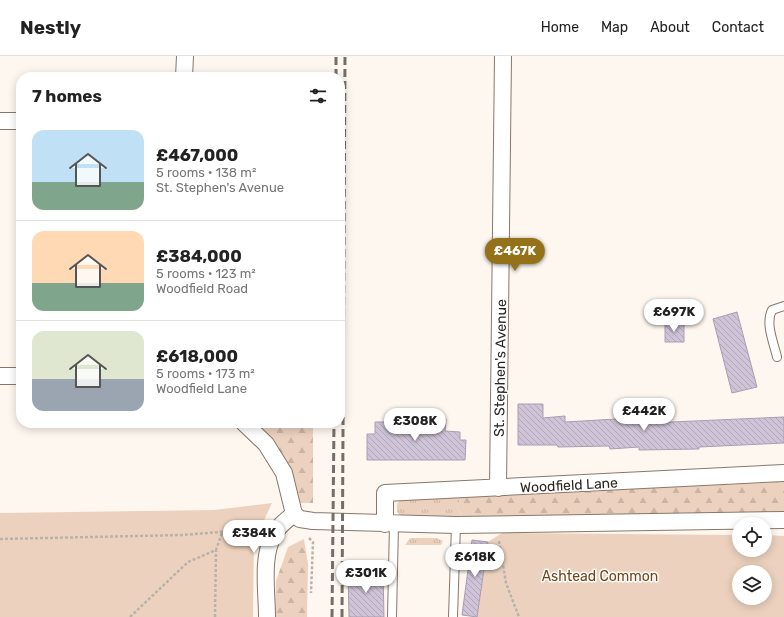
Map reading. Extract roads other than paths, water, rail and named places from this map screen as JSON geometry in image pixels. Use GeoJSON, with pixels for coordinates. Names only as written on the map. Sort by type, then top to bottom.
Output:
{"type":"FeatureCollection","features":[{"type":"Feature","properties":{"kind":"street"},"geometry":{"type":"LineString","coordinates":[[184,56],[184,72]]}},
{"type":"Feature","properties":{"kind":"street","name":"St. Stephen's Avenue"},"geometry":{"type":"LineString","coordinates":[[498,488],[503,56]]}},
{"type":"Feature","properties":{"kind":"street"},"geometry":{"type":"LineString","coordinates":[[0,121],[16,121]]}},
{"type":"Feature","properties":{"kind":"street"},"geometry":{"type":"LineString","coordinates":[[0,376],[16,376]]}},
{"type":"Feature","properties":{"kind":"street"},"geometry":{"type":"LineString","coordinates":[[249,428],[266,444],[284,473],[297,516]]}},
{"type":"Feature","properties":{"kind":"street","name":"Woodfield Lane"},"geometry":{"type":"LineString","coordinates":[[389,524],[385,493],[784,473]]}},
{"type":"Feature","properties":{"kind":"street"},"geometry":{"type":"LineString","coordinates":[[267,617],[267,563],[269,544],[274,533],[282,524],[297,516],[312,521],[456,525],[784,520]]}},
{"type":"Feature","properties":{"kind":"lane"},"geometry":{"type":"LineString","coordinates":[[778,357],[769,323],[772,310],[784,306]]}},
{"type":"Feature","properties":{"kind":"lane"},"geometry":{"type":"LineString","coordinates":[[389,524],[392,617]]}},
{"type":"Feature","properties":{"kind":"lane"},"geometry":{"type":"LineString","coordinates":[[453,617],[456,525]]}},
{"type":"Feature","properties":{"kind":"railway"},"geometry":{"type":"LineString","coordinates":[[336,56],[336,72]]}},
{"type":"Feature","properties":{"kind":"railway"},"geometry":{"type":"LineString","coordinates":[[345,56],[345,72]]}},
{"type":"Feature","properties":{"kind":"railway"},"geometry":{"type":"LineString","coordinates":[[332,617],[334,428]]}},
{"type":"Feature","properties":{"kind":"railway"},"geometry":{"type":"LineString","coordinates":[[342,617],[343,428]]}},
{"type":"Feature","properties":{"kind":"park label","name":"Ashtead Common"},"geometry":{"type":"Point","coordinates":[600,576]}}]}
